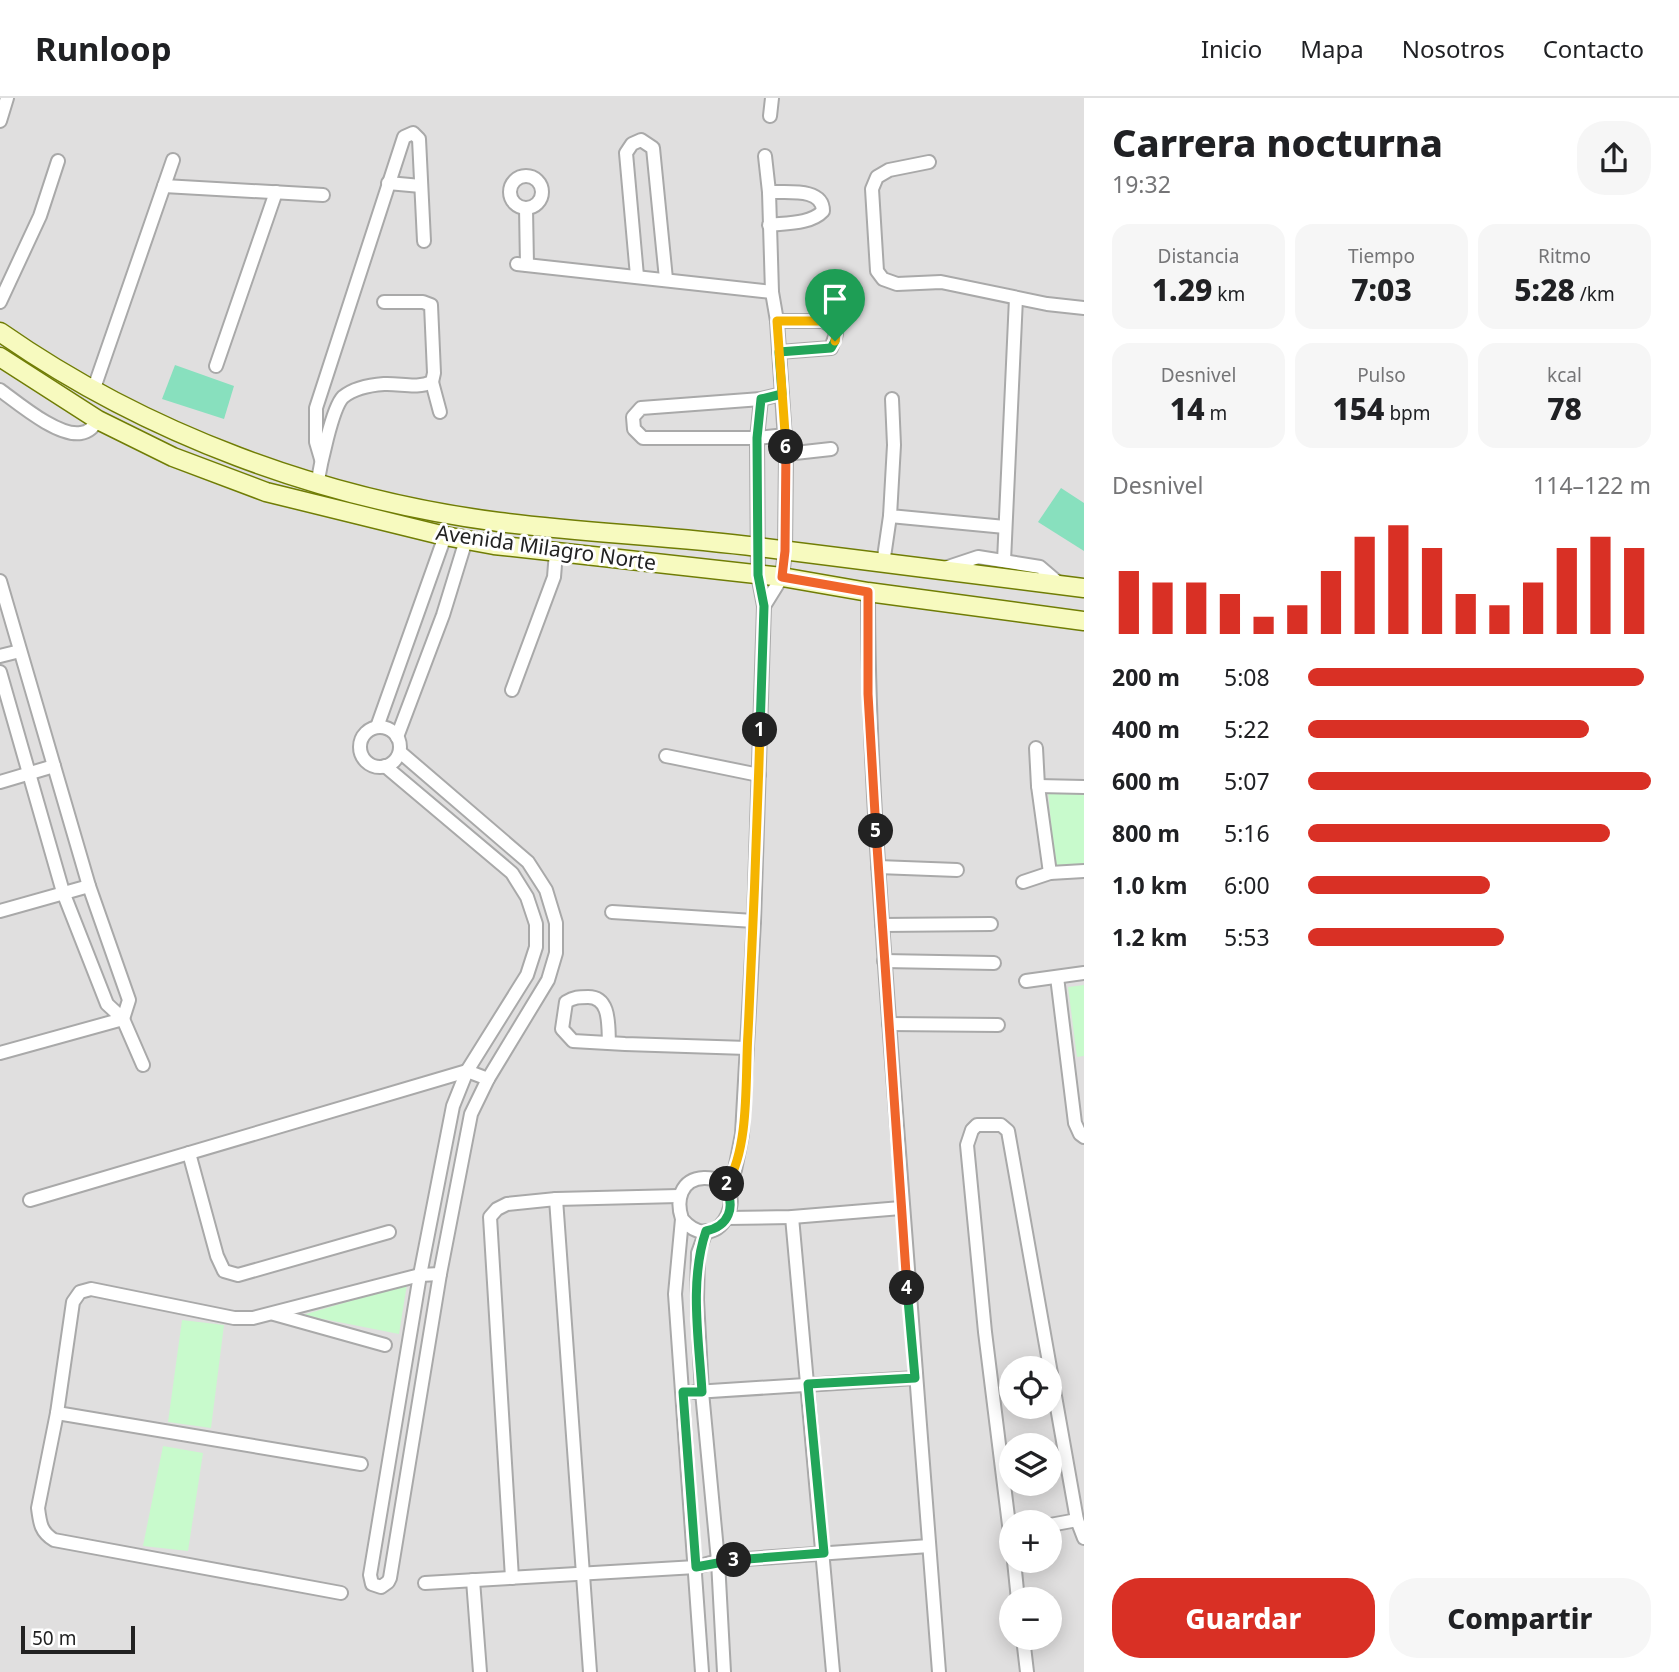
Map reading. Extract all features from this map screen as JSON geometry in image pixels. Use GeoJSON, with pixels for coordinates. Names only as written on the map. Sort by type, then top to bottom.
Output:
{"type":"FeatureCollection","features":[{"type":"Feature","properties":{"kind":"main road","name":"Avenida Milagro Norte"},"geometry":{"type":"LineString","coordinates":[[0,332],[43,362],[93,391],[186,435],[317,485],[499,522],[758,547],[1084,589]]}},
{"type":"Feature","properties":{"kind":"main road","name":"Avenida Milagro Norte"},"geometry":{"type":"LineString","coordinates":[[0,357],[98,420],[173,457],[266,492],[445,536],[556,552],[782,577],[868,592],[1084,621]]}},
{"type":"Feature","properties":{"kind":"street"},"geometry":{"type":"LineString","coordinates":[[0,121],[7,98]]}},
{"type":"Feature","properties":{"kind":"street"},"geometry":{"type":"LineString","coordinates":[[770,116],[772,98]]}},
{"type":"Feature","properties":{"kind":"street"},"geometry":{"type":"LineString","coordinates":[[321,459],[316,442],[316,408],[404,136],[413,133],[419,139],[424,241]]}},
{"type":"Feature","properties":{"kind":"street"},"geometry":{"type":"LineString","coordinates":[[637,276],[626,153],[632,144],[641,140],[653,148],[666,279]]}},
{"type":"Feature","properties":{"kind":"street"},"geometry":{"type":"LineString","coordinates":[[764,606],[782,577],[785,551],[786,454],[777,321],[772,292],[769,192],[765,156]]}},
{"type":"Feature","properties":{"kind":"street"},"geometry":{"type":"LineString","coordinates":[[93,391],[173,160]]}},
{"type":"Feature","properties":{"kind":"street"},"geometry":{"type":"LineString","coordinates":[[0,302],[40,216],[58,161]]}},
{"type":"Feature","properties":{"kind":"street"},"geometry":{"type":"LineString","coordinates":[[929,162],[889,170],[877,177],[872,189],[877,271],[883,279],[897,284],[941,282],[1016,298],[1084,308]]}},
{"type":"Feature","properties":{"kind":"street"},"geometry":{"type":"LineString","coordinates":[[388,183],[421,186]]}},
{"type":"Feature","properties":{"kind":"street"},"geometry":{"type":"LineString","coordinates":[[164,186],[323,195]]}},
{"type":"Feature","properties":{"kind":"street"},"geometry":{"type":"LineString","coordinates":[[216,366],[276,192]]}},
{"type":"Feature","properties":{"kind":"street"},"geometry":{"type":"LineString","coordinates":[[769,192],[805,193],[819,197],[823,203],[823,211],[819,216],[769,225]]}},
{"type":"Feature","properties":{"kind":"street"},"geometry":{"type":"LineString","coordinates":[[526,208],[522,264],[772,292]]}},
{"type":"Feature","properties":{"kind":"street"},"geometry":{"type":"LineString","coordinates":[[1004,561],[1016,298]]}},
{"type":"Feature","properties":{"kind":"street"},"geometry":{"type":"LineString","coordinates":[[384,302],[423,302],[430,305],[434,373],[432,382],[440,412]]}},
{"type":"Feature","properties":{"kind":"street"},"geometry":{"type":"LineString","coordinates":[[777,321],[823,321],[834,327],[836,334],[831,348],[779,352]]}},
{"type":"Feature","properties":{"kind":"street"},"geometry":{"type":"LineString","coordinates":[[317,485],[321,459],[341,399],[368,386],[424,386],[432,382]]}},
{"type":"Feature","properties":{"kind":"street"},"geometry":{"type":"LineString","coordinates":[[0,390],[36,417],[66,431],[80,434],[91,429],[98,420]]}},
{"type":"Feature","properties":{"kind":"street"},"geometry":{"type":"LineString","coordinates":[[782,394],[761,399],[641,408],[633,417],[634,429],[643,438],[757,438],[785,435]]}},
{"type":"Feature","properties":{"kind":"street"},"geometry":{"type":"LineString","coordinates":[[725,1187],[740,1156],[754,921],[764,606],[758,575],[757,438],[761,399]]}},
{"type":"Feature","properties":{"kind":"street"},"geometry":{"type":"LineString","coordinates":[[883,564],[890,516],[894,444],[892,399]]}},
{"type":"Feature","properties":{"kind":"street"},"geometry":{"type":"LineString","coordinates":[[786,454],[831,449]]}},
{"type":"Feature","properties":{"kind":"street"},"geometry":{"type":"LineString","coordinates":[[890,516],[1005,527]]}},
{"type":"Feature","properties":{"kind":"street"},"geometry":{"type":"LineString","coordinates":[[445,536],[377,727],[364,735],[360,750],[374,767],[386,766],[396,760],[400,752],[397,737],[443,615],[466,541]]}},
{"type":"Feature","properties":{"kind":"street"},"geometry":{"type":"LineString","coordinates":[[512,690],[554,577],[556,552]]}},
{"type":"Feature","properties":{"kind":"street"},"geometry":{"type":"LineString","coordinates":[[937,571],[978,557],[1040,567],[1061,586]]}},
{"type":"Feature","properties":{"kind":"street"},"geometry":{"type":"LineString","coordinates":[[0,581],[89,886],[129,1000],[123,1019]]}},
{"type":"Feature","properties":{"kind":"street"},"geometry":{"type":"LineString","coordinates":[[868,592],[868,694],[884,961],[901,1208],[939,1672]]}},
{"type":"Feature","properties":{"kind":"street"},"geometry":{"type":"LineString","coordinates":[[0,656],[20,651]]}},
{"type":"Feature","properties":{"kind":"street"},"geometry":{"type":"LineString","coordinates":[[0,672],[63,892],[107,1004],[123,1019],[143,1065]]}},
{"type":"Feature","properties":{"kind":"street"},"geometry":{"type":"LineString","coordinates":[[377,727],[392,732],[397,737]]}},
{"type":"Feature","properties":{"kind":"street"},"geometry":{"type":"LineString","coordinates":[[1036,748],[1038,786],[1050,873]]}},
{"type":"Feature","properties":{"kind":"street"},"geometry":{"type":"LineString","coordinates":[[386,766],[512,873],[527,897],[536,924],[536,947],[527,975],[467,1071],[453,1106],[420,1275],[370,1575],[370,1580],[376,1586],[385,1585],[390,1578],[440,1274],[471,1114],[488,1079],[548,980],[556,953],[556,923],[547,890],[528,862],[400,752]]}},
{"type":"Feature","properties":{"kind":"street"},"geometry":{"type":"LineString","coordinates":[[666,756],[759,775]]}},
{"type":"Feature","properties":{"kind":"street"},"geometry":{"type":"LineString","coordinates":[[0,782],[54,766]]}},
{"type":"Feature","properties":{"kind":"street"},"geometry":{"type":"LineString","coordinates":[[1038,786],[1084,788]]}},
{"type":"Feature","properties":{"kind":"street"},"geometry":{"type":"LineString","coordinates":[[878,867],[957,870]]}},
{"type":"Feature","properties":{"kind":"street"},"geometry":{"type":"LineString","coordinates":[[1023,883],[1050,873],[1084,871]]}},
{"type":"Feature","properties":{"kind":"street"},"geometry":{"type":"LineString","coordinates":[[0,911],[89,886]]}},
{"type":"Feature","properties":{"kind":"street"},"geometry":{"type":"LineString","coordinates":[[612,912],[754,921]]}},
{"type":"Feature","properties":{"kind":"street"},"geometry":{"type":"LineString","coordinates":[[882,925],[991,924]]}},
{"type":"Feature","properties":{"kind":"street"},"geometry":{"type":"LineString","coordinates":[[884,961],[994,963]]}},
{"type":"Feature","properties":{"kind":"street"},"geometry":{"type":"LineString","coordinates":[[1026,981],[1084,973]]}},
{"type":"Feature","properties":{"kind":"street"},"geometry":{"type":"LineString","coordinates":[[1057,977],[1074,1123],[1084,1137]]}},
{"type":"Feature","properties":{"kind":"street"},"geometry":{"type":"LineString","coordinates":[[609,1043],[605,1006],[600,1000],[596,997],[575,997],[566,1002],[562,1029],[573,1041],[609,1043],[747,1048]]}},
{"type":"Feature","properties":{"kind":"street"},"geometry":{"type":"LineString","coordinates":[[0,1053],[85,1032],[123,1019]]}},
{"type":"Feature","properties":{"kind":"street"},"geometry":{"type":"LineString","coordinates":[[889,1024],[998,1026]]}},
{"type":"Feature","properties":{"kind":"street"},"geometry":{"type":"LineString","coordinates":[[30,1200],[467,1071],[488,1079]]}},
{"type":"Feature","properties":{"kind":"street"},"geometry":{"type":"LineString","coordinates":[[1008,1510],[985,1332],[967,1145],[972,1130],[977,1125],[1001,1125],[1008,1131],[1077,1520],[1084,1538]]}},
{"type":"Feature","properties":{"kind":"street"},"geometry":{"type":"LineString","coordinates":[[189,1153],[217,1256],[224,1271],[232,1275],[389,1232]]}},
{"type":"Feature","properties":{"kind":"street"},"geometry":{"type":"LineString","coordinates":[[682,1219],[693,1228],[706,1231],[715,1229],[727,1219],[731,1202],[725,1187],[713,1179],[698,1179],[686,1186],[679,1196],[678,1208],[682,1219],[675,1294],[702,1672]]}},
{"type":"Feature","properties":{"kind":"street"},"geometry":{"type":"LineString","coordinates":[[512,1578],[490,1217],[497,1209],[507,1204],[556,1199],[679,1196]]}},
{"type":"Feature","properties":{"kind":"street"},"geometry":{"type":"LineString","coordinates":[[556,1199],[590,1672]]}},
{"type":"Feature","properties":{"kind":"street"},"geometry":{"type":"LineString","coordinates":[[727,1219],[793,1217],[901,1208]]}},
{"type":"Feature","properties":{"kind":"street"},"geometry":{"type":"LineString","coordinates":[[793,1217],[833,1672]]}},
{"type":"Feature","properties":{"kind":"street"},"geometry":{"type":"LineString","coordinates":[[706,1231],[698,1254],[697,1300],[724,1672]]}},
{"type":"Feature","properties":{"kind":"street"},"geometry":{"type":"LineString","coordinates":[[341,1593],[54,1540],[44,1534],[38,1508],[57,1413],[73,1302],[80,1293],[91,1289],[234,1318],[253,1318],[420,1275],[440,1274]]}},
{"type":"Feature","properties":{"kind":"street"},"geometry":{"type":"LineString","coordinates":[[274,1314],[386,1345]]}},
{"type":"Feature","properties":{"kind":"street"},"geometry":{"type":"LineString","coordinates":[[683,1392],[915,1378]]}},
{"type":"Feature","properties":{"kind":"street"},"geometry":{"type":"LineString","coordinates":[[57,1413],[361,1464]]}},
{"type":"Feature","properties":{"kind":"street"},"geometry":{"type":"LineString","coordinates":[[1062,1523],[1077,1520]]}},
{"type":"Feature","properties":{"kind":"street"},"geometry":{"type":"LineString","coordinates":[[425,1583],[696,1567],[718,1561],[929,1546]]}},
{"type":"Feature","properties":{"kind":"street"},"geometry":{"type":"LineString","coordinates":[[473,1580],[480,1672]]}},
{"type":"Feature","properties":{"kind":"street"},"geometry":{"type":"LineString","coordinates":[[1024,1650],[1027,1672]]}},
{"type":"Feature","properties":{"kind":"shaded area"},"geometry":{"type":"Polygon","coordinates":[[[0,98],[1084,98],[1084,1672],[0,1672],[0,98]]]}},
{"type":"Feature","properties":{"kind":"green space"},"geometry":{"type":"Polygon","coordinates":[[[175,365],[234,386],[224,419],[162,399],[175,365]]]}},
{"type":"Feature","properties":{"kind":"green space"},"geometry":{"type":"Polygon","coordinates":[[[1061,488],[1084,503],[1084,551],[1038,522],[1061,488]]]}},
{"type":"Feature","properties":{"kind":"green space"},"geometry":{"type":"Polygon","coordinates":[[[1048,791],[1084,794],[1084,865],[1055,867],[1048,791]]]}},
{"type":"Feature","properties":{"kind":"green space"},"geometry":{"type":"Polygon","coordinates":[[[1084,985],[1084,1056],[1077,1057],[1068,987],[1084,985]]]}},
{"type":"Feature","properties":{"kind":"green space"},"geometry":{"type":"Polygon","coordinates":[[[407,1284],[399,1334],[303,1315],[407,1284]]]}},
{"type":"Feature","properties":{"kind":"green space"},"geometry":{"type":"Polygon","coordinates":[[[182,1320],[224,1325],[211,1428],[168,1422],[182,1320]]]}},
{"type":"Feature","properties":{"kind":"green space"},"geometry":{"type":"Polygon","coordinates":[[[163,1446],[203,1453],[188,1551],[143,1546],[163,1446]]]}},
{"type":"Feature","properties":{"kind":"route"},"geometry":{"type":"LineString","coordinates":[[835,341],[831,348],[818,351],[779,352],[782,394],[761,399],[757,438],[758,575],[764,606],[754,921],[742,1134],[740,1156],[725,1187],[731,1202],[730,1211],[722,1225],[706,1231],[698,1254],[697,1300],[702,1392],[683,1392],[696,1567],[718,1561],[824,1553],[808,1384],[915,1378],[878,867],[868,694],[868,592],[782,577],[785,551],[786,454],[785,435],[782,394],[777,321],[823,321],[834,327],[835,341]]}}]}
